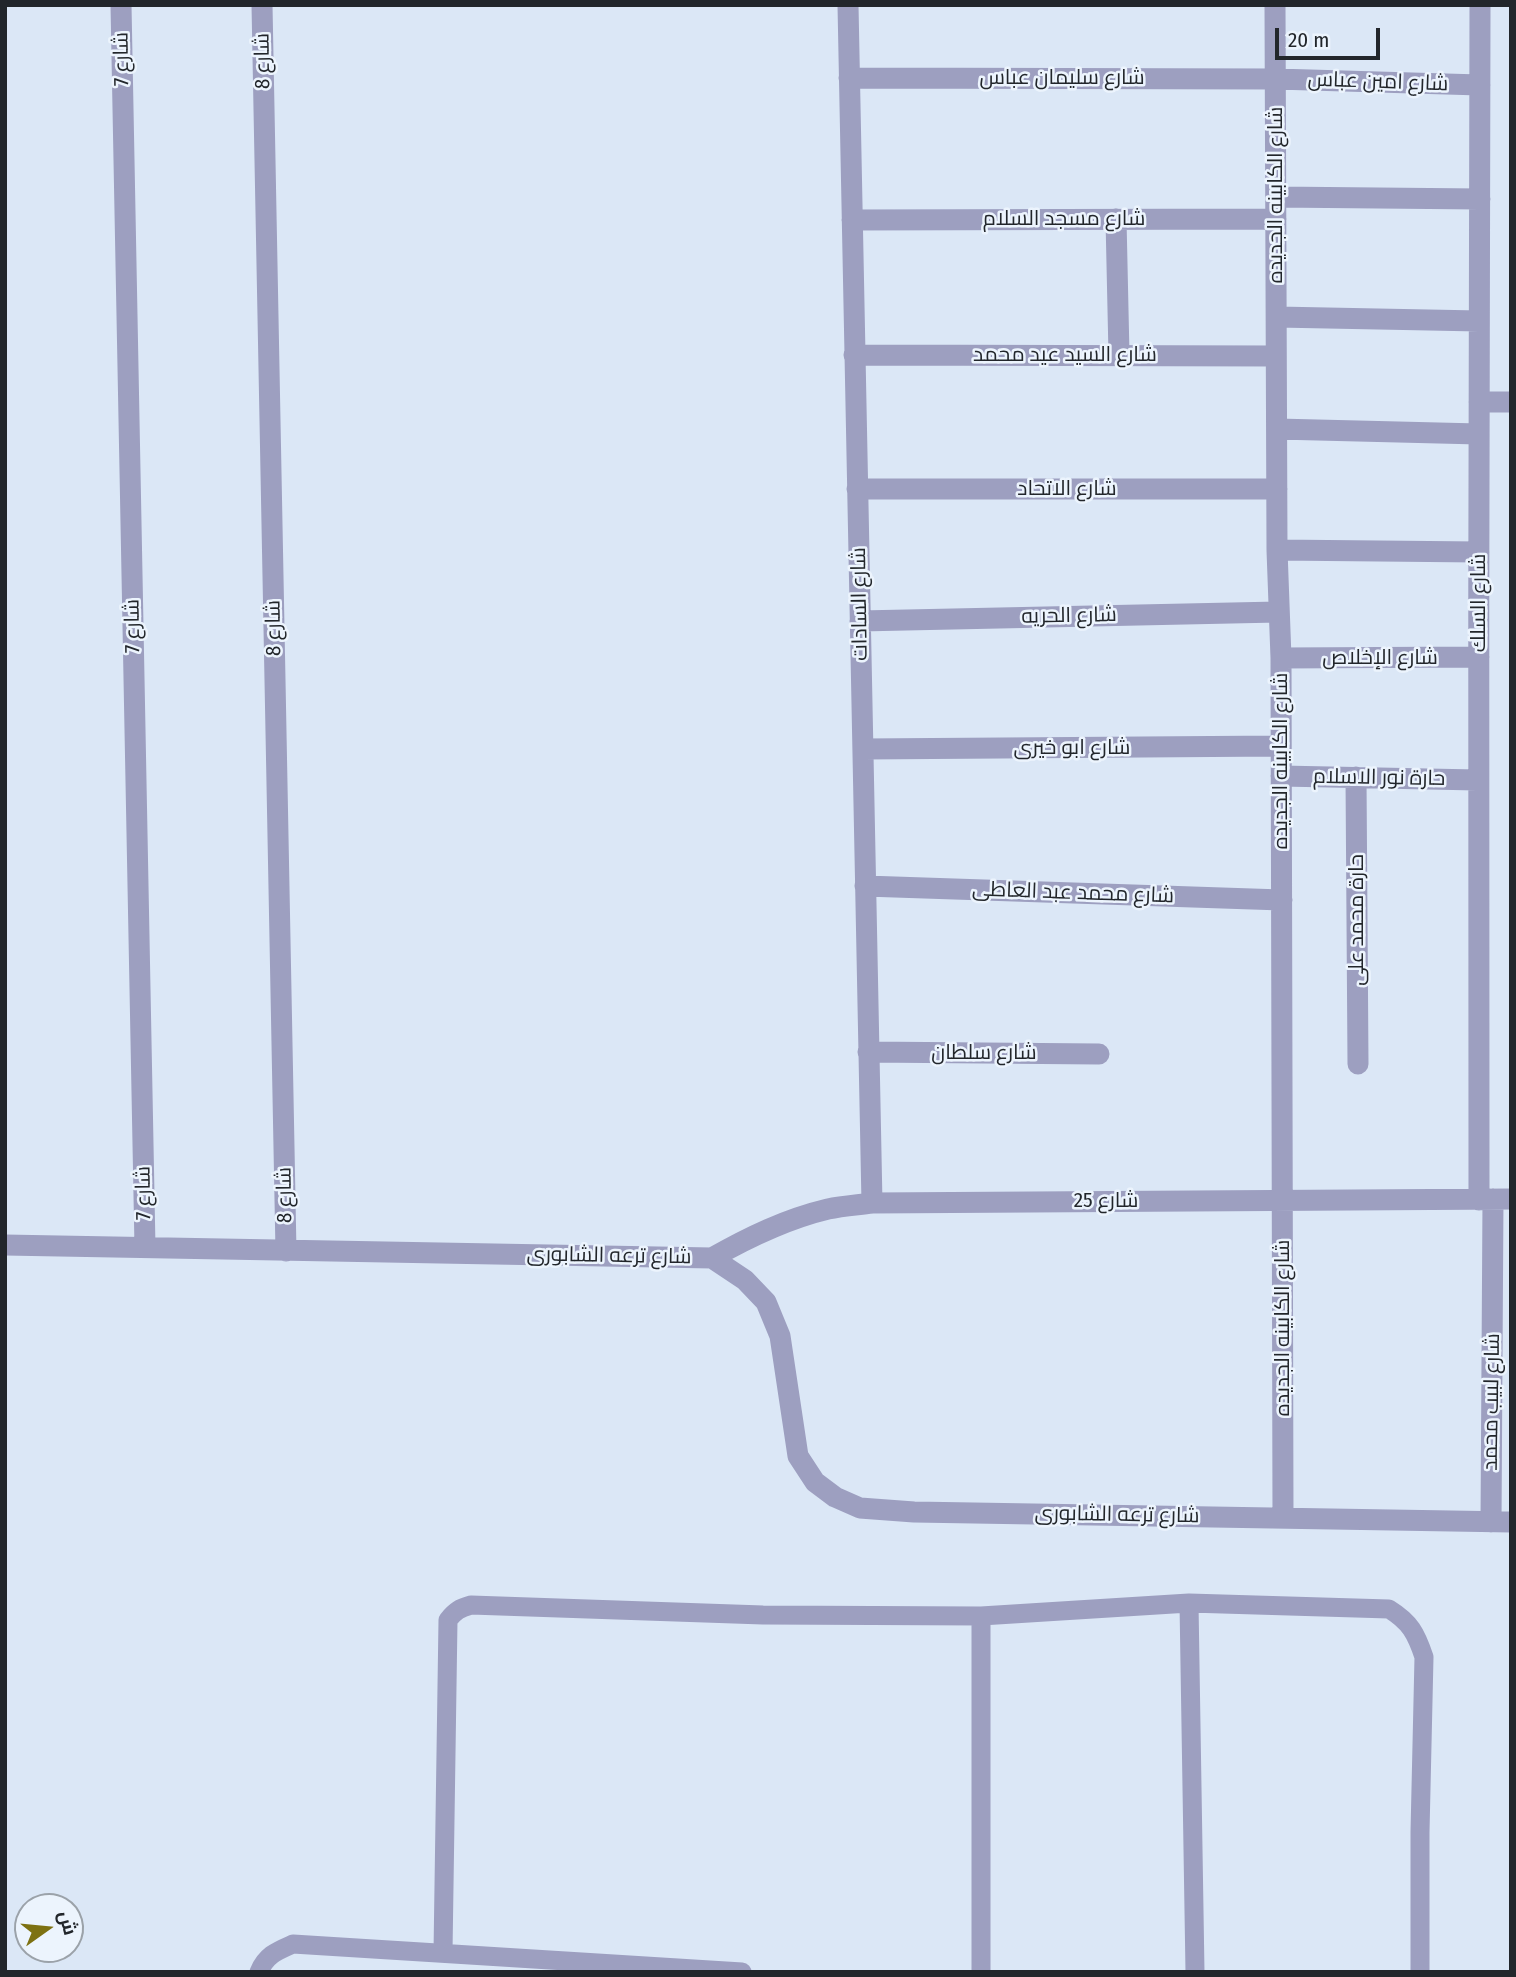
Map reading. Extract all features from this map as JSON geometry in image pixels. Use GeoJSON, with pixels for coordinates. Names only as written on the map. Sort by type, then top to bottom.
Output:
{"type":"FeatureCollection","features":[{"type":"Feature","properties":{"kind":"street","name":"شارع 7"},"geometry":{"type":"LineString","coordinates":[[121,5],[145,1247]]}},
{"type":"Feature","properties":{"kind":"street","name":"شارع 8"},"geometry":{"type":"LineString","coordinates":[[262,5],[286,1251]]}},
{"type":"Feature","properties":{"kind":"street","name":"شارع السادات"},"geometry":{"type":"LineString","coordinates":[[848,5],[872,1203]]}},
{"type":"Feature","properties":{"kind":"street","name":"شارع الكابينه الجديده"},"geometry":{"type":"LineString","coordinates":[[1275,5],[1277,551],[1281,658],[1283,1518]]}},
{"type":"Feature","properties":{"kind":"street","name":"شارع السلك"},"geometry":{"type":"LineString","coordinates":[[1480,5],[1477,780],[1494,1200]]}},
{"type":"Feature","properties":{"kind":"street","name":"شارع سليمان عباس"},"geometry":{"type":"LineString","coordinates":[[849,78],[1276,79]]}},
{"type":"Feature","properties":{"kind":"street","name":"شارع امين عباس"},"geometry":{"type":"LineString","coordinates":[[1276,79],[1480,85]]}},
{"type":"Feature","properties":{"kind":"street","name":"شارع مسجد السلام"},"geometry":{"type":"LineString","coordinates":[[852,220],[1116,219],[1276,208],[1480,199]]}},
{"type":"Feature","properties":{"kind":"street"},"geometry":{"type":"LineString","coordinates":[[1116,219],[1119,355]]}},
{"type":"Feature","properties":{"kind":"street"},"geometry":{"type":"LineString","coordinates":[[1277,317],[1479,321]]}},
{"type":"Feature","properties":{"kind":"street","name":"شارع السيد عيد محمد"},"geometry":{"type":"LineString","coordinates":[[855,355],[1276,356]]}},
{"type":"Feature","properties":{"kind":"street"},"geometry":{"type":"LineString","coordinates":[[1479,402],[1511,402]]}},
{"type":"Feature","properties":{"kind":"street"},"geometry":{"type":"LineString","coordinates":[[1277,429],[1479,434]]}},
{"type":"Feature","properties":{"kind":"street","name":"شارع الاتحاد"},"geometry":{"type":"LineString","coordinates":[[857,489],[1277,489]]}},
{"type":"Feature","properties":{"kind":"street"},"geometry":{"type":"LineString","coordinates":[[1277,551],[1479,552]]}},
{"type":"Feature","properties":{"kind":"street","name":"شارع الحريه"},"geometry":{"type":"LineString","coordinates":[[860,621],[1278,612]]}},
{"type":"Feature","properties":{"kind":"street","name":"شارع الإخلاص"},"geometry":{"type":"LineString","coordinates":[[1281,658],[1479,657]]}},
{"type":"Feature","properties":{"kind":"street","name":"شارع ابو خيرى"},"geometry":{"type":"LineString","coordinates":[[863,749],[1281,746]]}},
{"type":"Feature","properties":{"kind":"street","name":"حارة نور الاسلام"},"geometry":{"type":"LineString","coordinates":[[1281,775],[1477,780]]}},
{"type":"Feature","properties":{"kind":"street","name":"حارة محمد على"},"geometry":{"type":"LineString","coordinates":[[1356,777],[1358,1064]]}},
{"type":"Feature","properties":{"kind":"street","name":"شارع محمد عبد العاطى"},"geometry":{"type":"LineString","coordinates":[[865,886],[1282,900]]}},
{"type":"Feature","properties":{"kind":"street","name":"شارع سلطان"},"geometry":{"type":"LineString","coordinates":[[868,1052],[1099,1054]]}},
{"type":"Feature","properties":{"kind":"street","name":"شارع 25"},"geometry":{"type":"LineString","coordinates":[[712,1258],[749,1237],[789,1220],[829,1209],[872,1203],[1494,1200]]}},
{"type":"Feature","properties":{"kind":"street","name":"شارع لبيب محمد"},"geometry":{"type":"LineString","coordinates":[[1494,1200],[1501,1522]]}},
{"type":"Feature","properties":{"kind":"street","name":"شارع ترعه الشابورى"},"geometry":{"type":"LineString","coordinates":[[5,1245],[712,1258],[745,1280],[766,1302],[780,1336],[799,1456],[815,1482],[835,1497],[860,1508],[914,1512],[1501,1522]]}},
{"type":"Feature","properties":{"kind":"lane"},"geometry":{"type":"LineString","coordinates":[[1189,1603],[1195,1972]]}},
{"type":"Feature","properties":{"kind":"lane"},"geometry":{"type":"LineString","coordinates":[[443,1952],[448,1620],[461,1608],[471,1605],[763,1615],[981,1616],[1189,1603],[1389,1609],[1404,1618],[1417,1636],[1424,1657],[1420,1972]]}},
{"type":"Feature","properties":{"kind":"lane"},"geometry":{"type":"LineString","coordinates":[[981,1616],[981,1972]]}},
{"type":"Feature","properties":{"kind":"lane"},"geometry":{"type":"LineString","coordinates":[[258,1972],[263,1962],[274,1952],[293,1944],[443,1952],[589,1967],[742,1972]]}}]}
